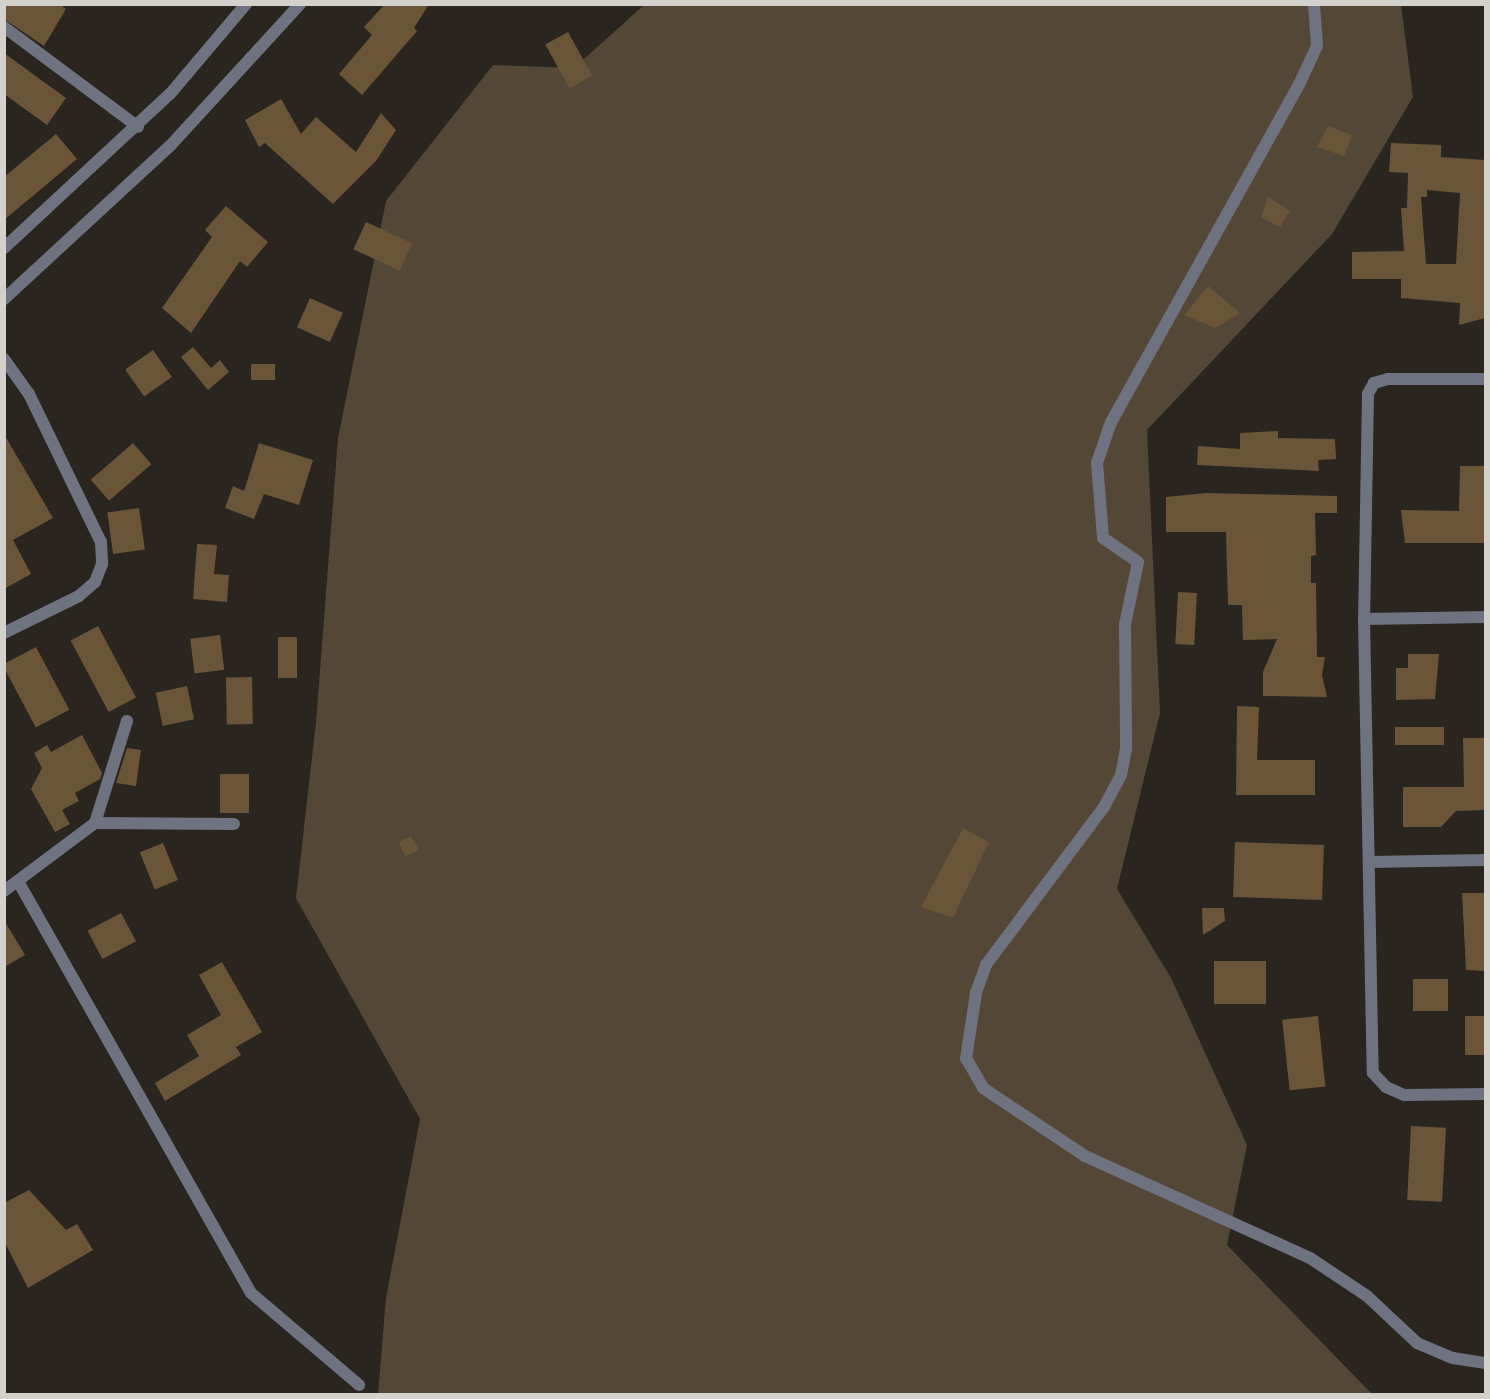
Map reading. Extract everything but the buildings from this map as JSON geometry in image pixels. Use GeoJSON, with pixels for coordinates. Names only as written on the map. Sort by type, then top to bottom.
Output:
{"type":"FeatureCollection","features":[{"type":"Feature","properties":{"kind":"street"},"geometry":{"type":"LineString","coordinates":[[4,248],[138,127],[246,4]]}},
{"type":"Feature","properties":{"kind":"street"},"geometry":{"type":"LineString","coordinates":[[4,299],[170,146],[300,4]]}},
{"type":"Feature","properties":{"kind":"street"},"geometry":{"type":"LineString","coordinates":[[1314,4],[1317,46],[1301,81],[1111,422],[1097,463],[1103,538],[1138,562],[1125,624],[1126,749],[1121,775],[1104,807],[986,965],[976,993],[966,1058],[983,1088],[1085,1156],[1310,1258],[1367,1296],[1417,1343],[1453,1358],[1485,1364]]}},
{"type":"Feature","properties":{"kind":"street"},"geometry":{"type":"LineString","coordinates":[[4,27],[138,127]]}},
{"type":"Feature","properties":{"kind":"street"},"geometry":{"type":"LineString","coordinates":[[4,359],[29,394],[101,542],[102,564],[95,582],[79,596],[4,633]]}},
{"type":"Feature","properties":{"kind":"street"},"geometry":{"type":"LineString","coordinates":[[1485,379],[1388,380],[1374,383],[1368,394],[1364,620],[1373,1072],[1386,1087],[1404,1095],[1485,1094]]}},
{"type":"Feature","properties":{"kind":"street"},"geometry":{"type":"LineString","coordinates":[[1364,620],[1485,617]]}},
{"type":"Feature","properties":{"kind":"street"},"geometry":{"type":"LineString","coordinates":[[4,891],[19,883],[95,823],[127,721]]}},
{"type":"Feature","properties":{"kind":"street"},"geometry":{"type":"LineString","coordinates":[[95,823],[234,824]]}},
{"type":"Feature","properties":{"kind":"street"},"geometry":{"type":"LineString","coordinates":[[1369,862],[1485,860]]}},
{"type":"Feature","properties":{"kind":"street"},"geometry":{"type":"LineString","coordinates":[[19,883],[251,1293],[359,1385]]}},
{"type":"Feature","properties":{"kind":"shaded area"},"geometry":{"type":"Polygon","coordinates":[[[644,5],[1401,5],[1413,97],[1332,234],[1147,430],[1160,713],[1117,889],[1171,978],[1247,1145],[1227,1245],[1372,1394],[378,1394],[386,1298],[420,1119],[296,898],[316,722],[338,438],[386,201],[493,65],[574,68],[644,5]]]}}]}
